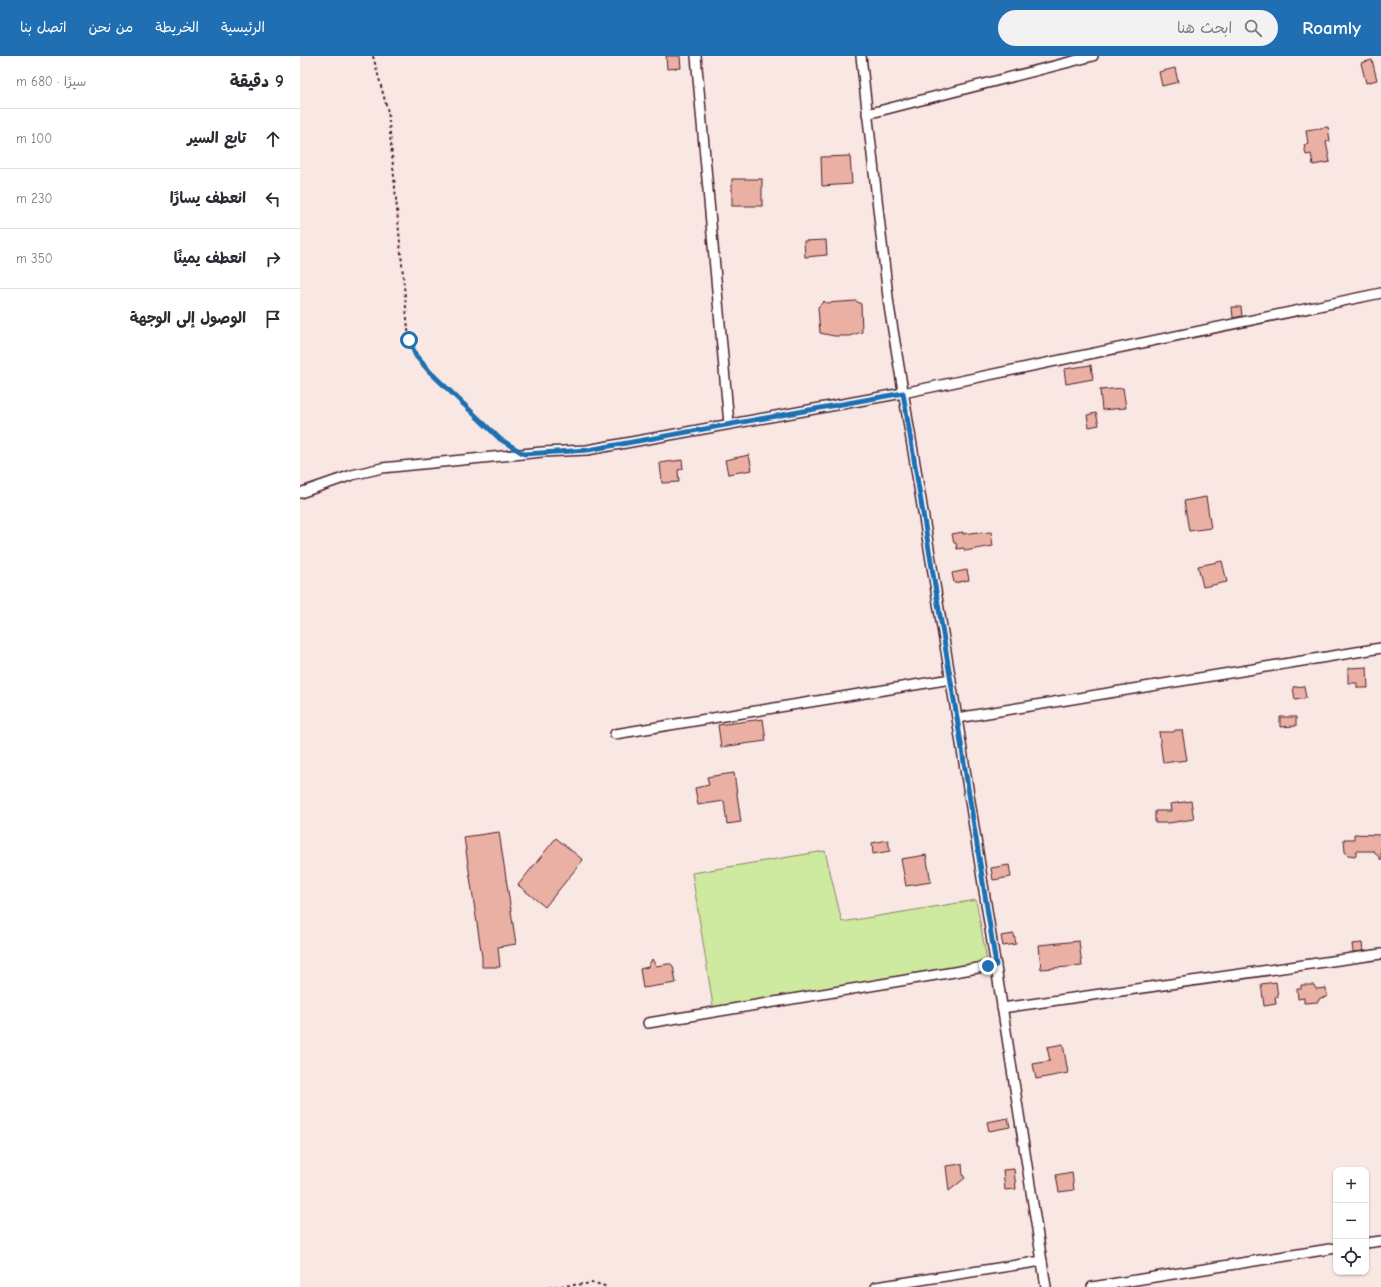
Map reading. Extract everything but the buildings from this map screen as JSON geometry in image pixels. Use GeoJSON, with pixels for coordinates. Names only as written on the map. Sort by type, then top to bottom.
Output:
{"type":"FeatureCollection","features":[{"type":"Feature","properties":{"kind":"street"},"geometry":{"type":"LineString","coordinates":[[696,56],[729,424]]}},
{"type":"Feature","properties":{"kind":"street"},"geometry":{"type":"LineString","coordinates":[[862,56],[867,114],[889,306],[951,679],[1046,1287]]}},
{"type":"Feature","properties":{"kind":"street"},"geometry":{"type":"LineString","coordinates":[[867,114],[1093,56]]}},
{"type":"Feature","properties":{"kind":"street"},"geometry":{"type":"LineString","coordinates":[[300,493],[352,475],[382,468],[524,454],[588,450],[903,393],[1381,293]]}},
{"type":"Feature","properties":{"kind":"street"},"geometry":{"type":"LineString","coordinates":[[957,718],[1381,648]]}},
{"type":"Feature","properties":{"kind":"street"},"geometry":{"type":"LineString","coordinates":[[615,734],[951,679]]}},
{"type":"Feature","properties":{"kind":"street"},"geometry":{"type":"LineString","coordinates":[[1002,1008],[1381,954]]}},
{"type":"Feature","properties":{"kind":"street"},"geometry":{"type":"LineString","coordinates":[[648,1024],[996,965]]}},
{"type":"Feature","properties":{"kind":"street"},"geometry":{"type":"LineString","coordinates":[[1369,1243],[1381,1241]]}},
{"type":"Feature","properties":{"kind":"street"},"geometry":{"type":"LineString","coordinates":[[1092,1287],[1333,1248]]}},
{"type":"Feature","properties":{"kind":"street"},"geometry":{"type":"LineString","coordinates":[[876,1287],[1042,1260]]}},
{"type":"Feature","properties":{"kind":"path"},"geometry":{"type":"LineString","coordinates":[[373,56],[388,112],[409,340],[416,356],[430,372],[500,439],[524,454]]}},
{"type":"Feature","properties":{"kind":"path"},"geometry":{"type":"LineString","coordinates":[[549,1287],[595,1283],[608,1287]]}},
{"type":"Feature","properties":{"kind":"green space"},"geometry":{"type":"Polygon","coordinates":[[[825,851],[842,922],[976,900],[988,966],[714,1012],[692,873],[825,851]]]}},
{"type":"Feature","properties":{"kind":"route"},"geometry":{"type":"LineString","coordinates":[[409,340],[416,356],[430,372],[500,439],[524,454],[588,450],[903,393],[996,965],[988,966]]}}]}
